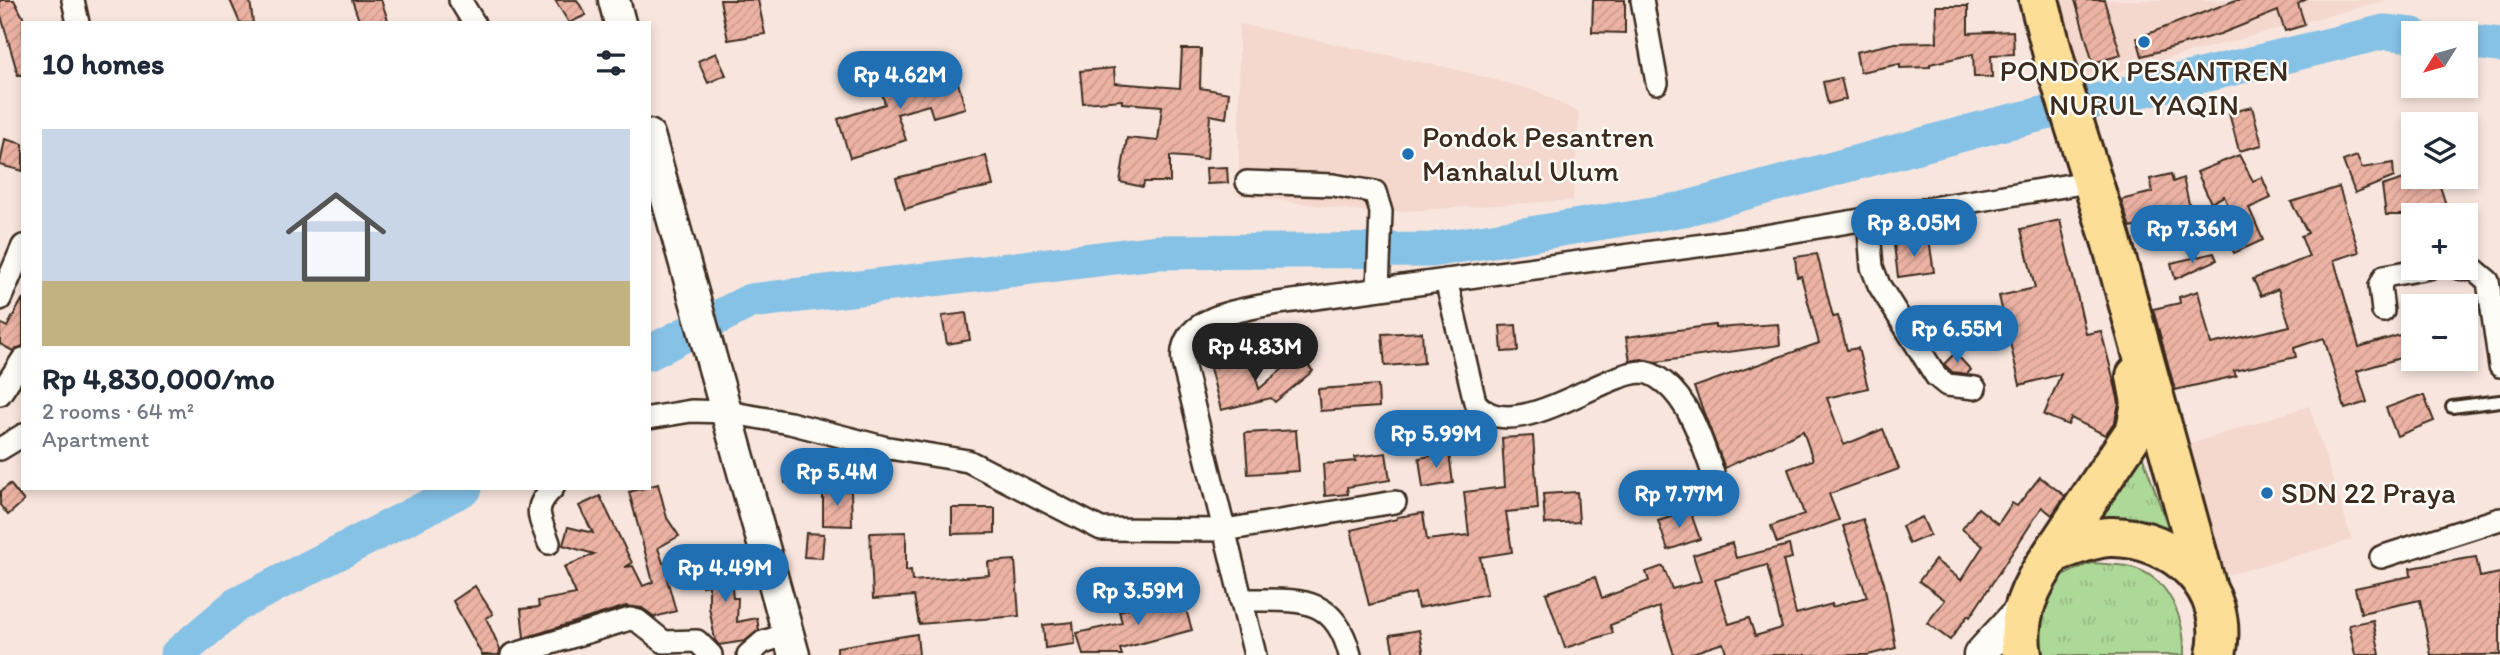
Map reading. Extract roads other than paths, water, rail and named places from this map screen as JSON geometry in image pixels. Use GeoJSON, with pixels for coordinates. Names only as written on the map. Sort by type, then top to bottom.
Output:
{"type":"FeatureCollection","features":[{"type":"Feature","properties":{"kind":"highway"},"geometry":{"type":"LineString","coordinates":[[2030,0],[2114,252],[2206,585],[2214,601],[2219,647]]}},
{"type":"Feature","properties":{"kind":"highway"},"geometry":{"type":"LineString","coordinates":[[2039,0],[2052,68]]}},
{"type":"Feature","properties":{"kind":"highway"},"geometry":{"type":"LineString","coordinates":[[2022,655],[2020,641],[2024,606],[2033,583],[2131,440],[2140,414],[2139,385],[2082,183],[2075,141]]}},
{"type":"Feature","properties":{"kind":"highway"},"geometry":{"type":"LineString","coordinates":[[2053,554],[2095,539],[2110,537],[2146,541],[2178,557],[2206,585]]}},
{"type":"Feature","properties":{"kind":"street"},"geometry":{"type":"LineString","coordinates":[[73,0],[78,21]]}},
{"type":"Feature","properties":{"kind":"street"},"geometry":{"type":"LineString","coordinates":[[460,0],[473,21]]}},
{"type":"Feature","properties":{"kind":"street"},"geometry":{"type":"LineString","coordinates":[[614,0],[619,21]]}},
{"type":"Feature","properties":{"kind":"street"},"geometry":{"type":"LineString","coordinates":[[1642,0],[1657,83]]}},
{"type":"Feature","properties":{"kind":"street"},"geometry":{"type":"LineString","coordinates":[[651,142],[710,345],[791,644],[762,642],[748,655]]}},
{"type":"Feature","properties":{"kind":"street"},"geometry":{"type":"LineString","coordinates":[[1247,182],[1365,189],[1376,192],[1380,202],[1378,289]]}},
{"type":"Feature","properties":{"kind":"street"},"geometry":{"type":"LineString","coordinates":[[1255,655],[1225,530],[1206,466],[1181,350],[1187,336],[1208,320],[1223,314],[1271,304],[1741,240],[2082,183]]}},
{"type":"Feature","properties":{"kind":"street"},"geometry":{"type":"LineString","coordinates":[[1868,219],[1872,267],[1879,285],[1936,376],[1947,385],[1975,388]]}},
{"type":"Feature","properties":{"kind":"street"},"geometry":{"type":"LineString","coordinates":[[0,299],[21,251]]}},
{"type":"Feature","properties":{"kind":"street"},"geometry":{"type":"LineString","coordinates":[[2383,311],[2380,286],[2385,276],[2401,273]]}},
{"type":"Feature","properties":{"kind":"street"},"geometry":{"type":"LineString","coordinates":[[2478,273],[2488,281],[2500,366]]}},
{"type":"Feature","properties":{"kind":"street"},"geometry":{"type":"LineString","coordinates":[[1446,280],[1475,402],[1484,411],[1498,417],[1520,414],[1555,405],[1631,374],[1647,372],[1665,382],[1684,407],[1713,473]]}},
{"type":"Feature","properties":{"kind":"street"},"geometry":{"type":"LineString","coordinates":[[0,394],[21,362]]}},
{"type":"Feature","properties":{"kind":"street"},"geometry":{"type":"LineString","coordinates":[[651,418],[691,411],[727,412],[790,423],[883,447],[968,461],[1101,529],[1225,530],[1395,502]]}},
{"type":"Feature","properties":{"kind":"street"},"geometry":{"type":"LineString","coordinates":[[0,449],[21,436]]}},
{"type":"Feature","properties":{"kind":"street"},"geometry":{"type":"LineString","coordinates":[[549,543],[538,508],[541,500],[552,490]]}},
{"type":"Feature","properties":{"kind":"street"},"geometry":{"type":"LineString","coordinates":[[2381,557],[2500,519]]}},
{"type":"Feature","properties":{"kind":"street"},"geometry":{"type":"LineString","coordinates":[[1241,600],[1298,601],[1320,606],[1337,621],[1350,655]]}},
{"type":"Feature","properties":{"kind":"street"},"geometry":{"type":"LineString","coordinates":[[1979,655],[2024,606]]}},
{"type":"Feature","properties":{"kind":"street"},"geometry":{"type":"LineString","coordinates":[[512,655],[634,620],[664,642],[693,640],[700,642],[711,655]]}},
{"type":"Feature","properties":{"kind":"lane"},"geometry":{"type":"LineString","coordinates":[[2452,407],[2500,401]]}},
{"type":"Feature","properties":{"kind":"waterway"},"geometry":{"type":"LineString","coordinates":[[651,352],[750,301],[1157,252],[1431,250],[1684,209],[1996,125],[2384,32],[2401,34]]}},
{"type":"Feature","properties":{"kind":"waterway"},"geometry":{"type":"LineString","coordinates":[[2478,42],[2500,45]]}},
{"type":"Feature","properties":{"kind":"waterway"},"geometry":{"type":"LineString","coordinates":[[177,655],[236,605],[461,490]]}},
{"type":"Feature","properties":{"kind":"place","name":"PONDOK PESANTREN NURUL YAQIN"},"geometry":{"type":"Point","coordinates":[2144,42]}},
{"type":"Feature","properties":{"kind":"place","name":"Pondok Pesantren Manhalul Ulum"},"geometry":{"type":"Point","coordinates":[1408,154]}},
{"type":"Feature","properties":{"kind":"place","name":"SDN 22 Praya"},"geometry":{"type":"Point","coordinates":[2267,493]}}]}
